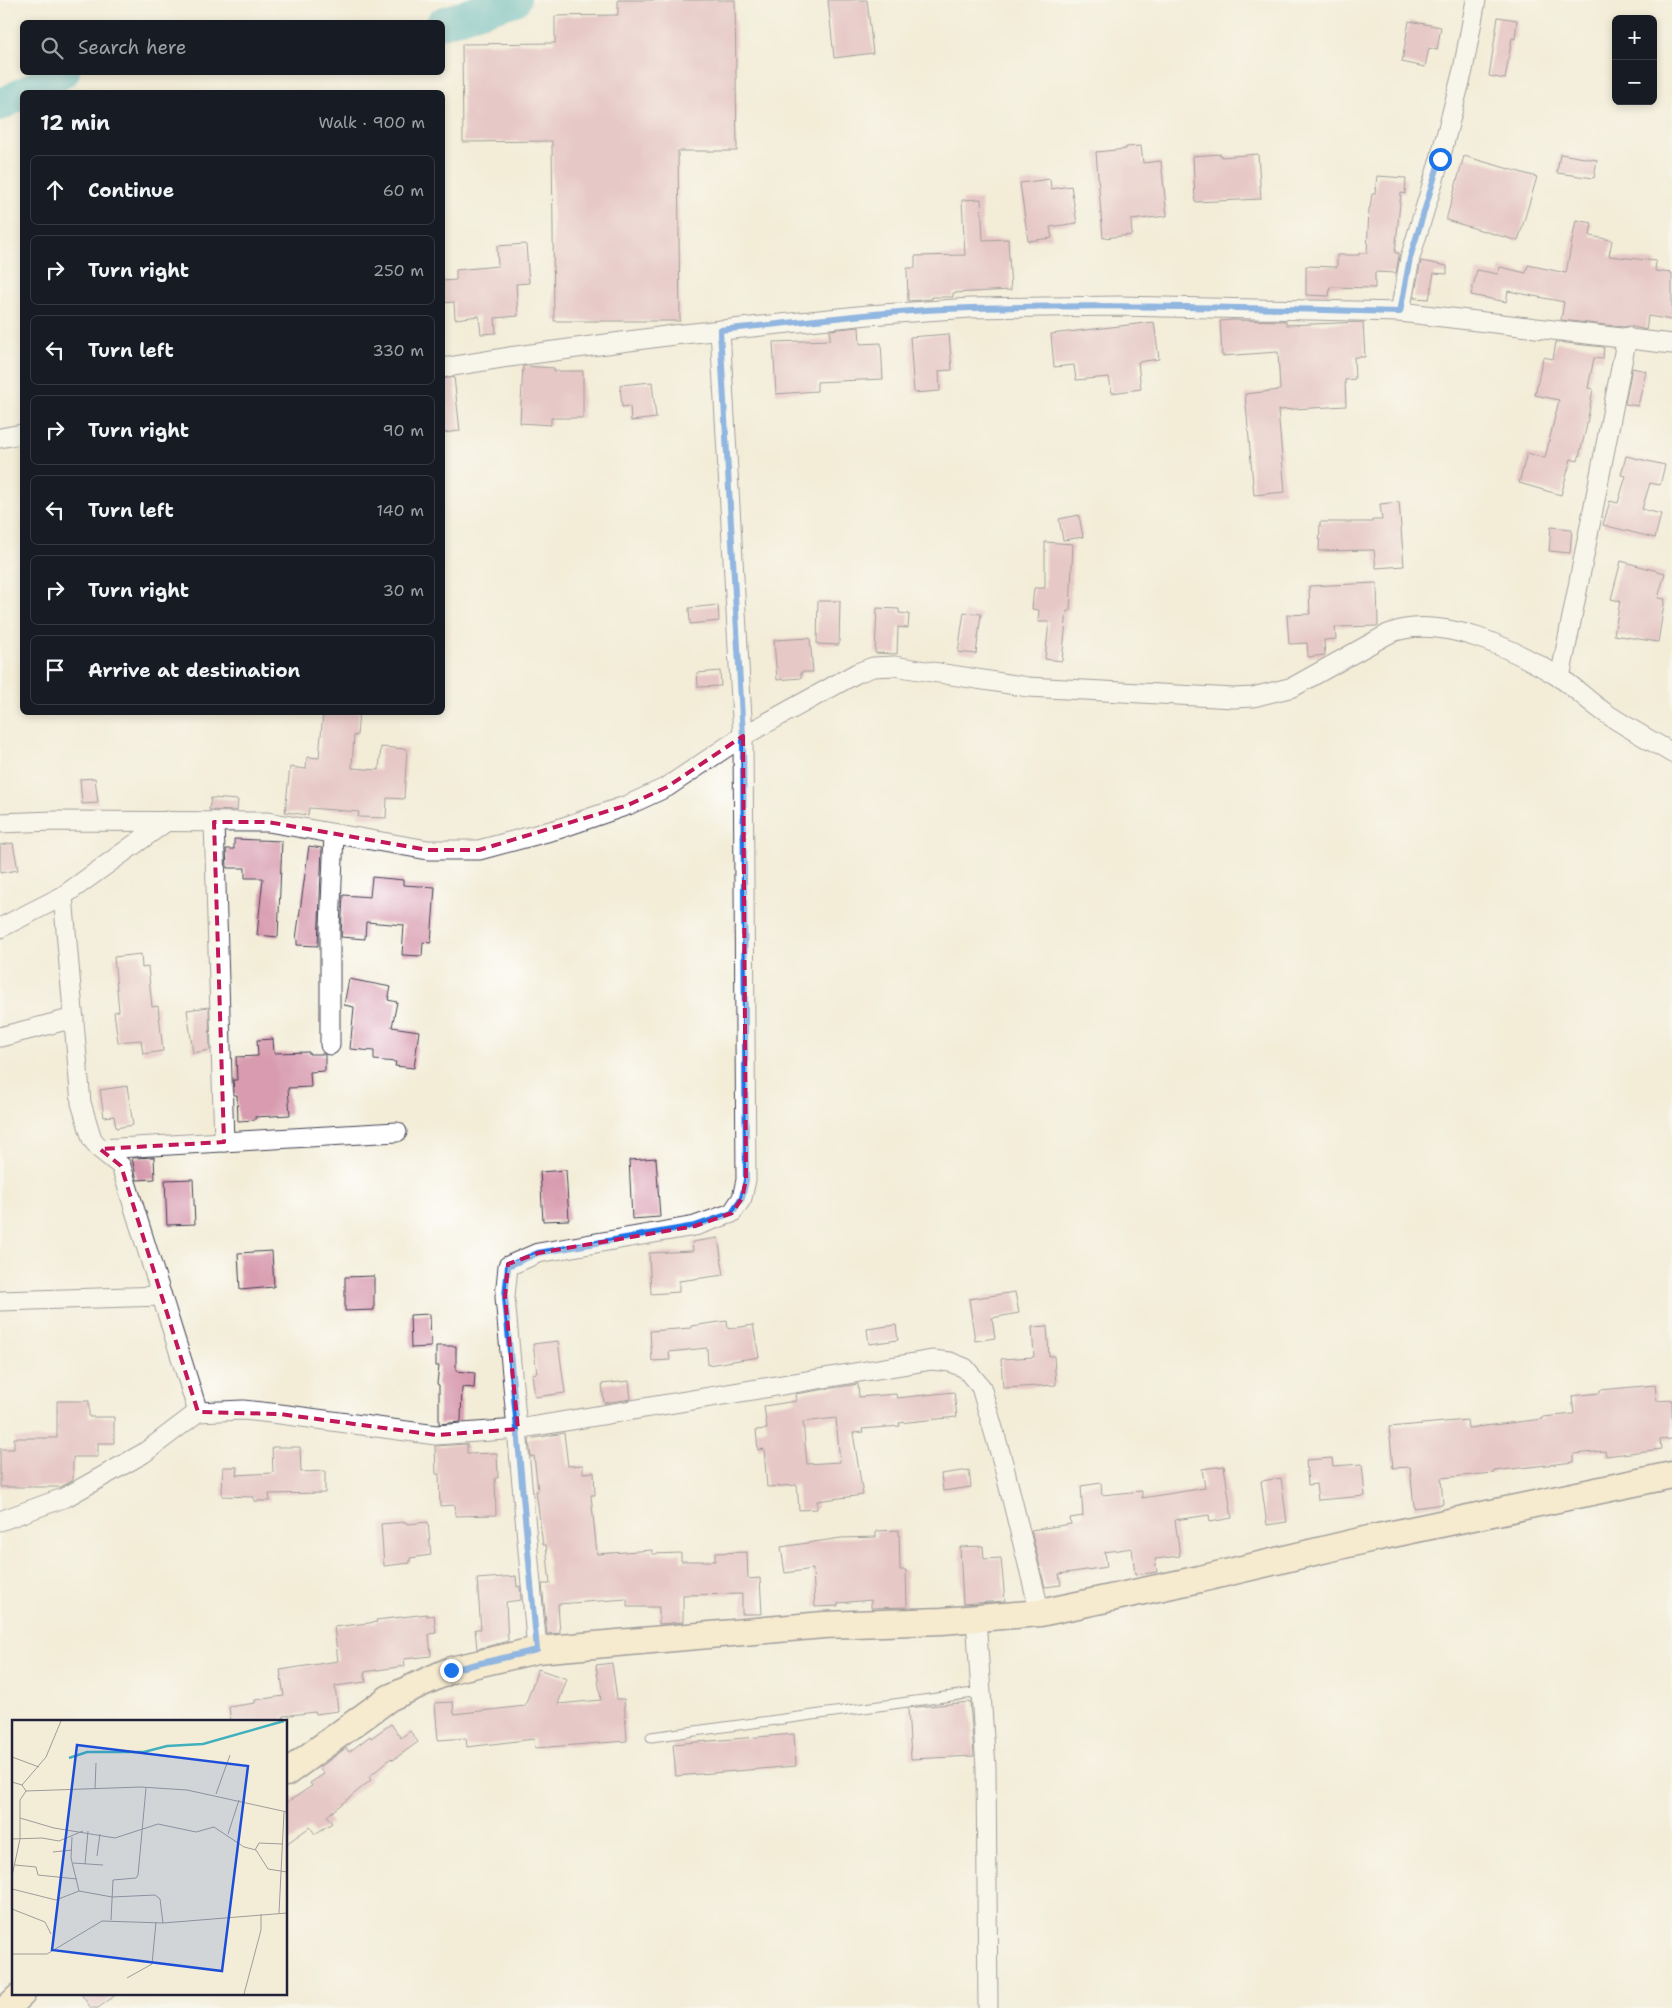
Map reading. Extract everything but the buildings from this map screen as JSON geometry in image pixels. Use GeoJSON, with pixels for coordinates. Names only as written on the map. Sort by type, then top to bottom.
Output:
{"type":"FeatureCollection","features":[{"type":"Feature","properties":{"kind":"street"},"geometry":{"type":"LineString","coordinates":[[1400,312],[1410,258],[1440,159],[1462,70],[1476,0]]}},
{"type":"Feature","properties":{"kind":"street"},"geometry":{"type":"LineString","coordinates":[[445,368],[509,357],[720,330],[868,315],[970,308],[1119,306],[1400,312],[1672,344]]}},
{"type":"Feature","properties":{"kind":"street"},"geometry":{"type":"LineString","coordinates":[[537,1650],[505,1297],[508,1266],[538,1253],[695,1226],[732,1213],[742,1198],[746,1180],[743,736],[720,330]]}},
{"type":"Feature","properties":{"kind":"street"},"geometry":{"type":"LineString","coordinates":[[1560,678],[1628,338]]}},
{"type":"Feature","properties":{"kind":"street"},"geometry":{"type":"LineString","coordinates":[[0,438],[20,434]]}},
{"type":"Feature","properties":{"kind":"street"},"geometry":{"type":"LineString","coordinates":[[0,823],[54,821],[268,822],[428,850],[479,850],[558,829],[628,805],[667,787],[743,736],[857,673],[873,667],[894,666],[1028,686],[1234,698],[1253,697],[1293,687],[1388,634],[1400,629],[1418,626],[1461,633],[1509,648],[1560,678],[1608,715],[1672,753]]}},
{"type":"Feature","properties":{"kind":"street"},"geometry":{"type":"LineString","coordinates":[[0,928],[63,896],[167,822]]}},
{"type":"Feature","properties":{"kind":"street"},"geometry":{"type":"LineString","coordinates":[[214,822],[224,1142]]}},
{"type":"Feature","properties":{"kind":"street"},"geometry":{"type":"LineString","coordinates":[[330,1045],[330,928],[334,834]]}},
{"type":"Feature","properties":{"kind":"street"},"geometry":{"type":"LineString","coordinates":[[63,896],[81,1103],[92,1139],[100,1149],[120,1166],[198,1412]]}},
{"type":"Feature","properties":{"kind":"street"},"geometry":{"type":"LineString","coordinates":[[0,1037],[74,1018]]}},
{"type":"Feature","properties":{"kind":"street"},"geometry":{"type":"LineString","coordinates":[[100,1149],[397,1132]]}},
{"type":"Feature","properties":{"kind":"street"},"geometry":{"type":"LineString","coordinates":[[0,1301],[162,1296]]}},
{"type":"Feature","properties":{"kind":"street"},"geometry":{"type":"LineString","coordinates":[[0,1521],[66,1497],[144,1454],[198,1412],[243,1410],[436,1435],[518,1429],[932,1360],[950,1362],[965,1368],[981,1387],[1003,1463],[1040,1613]]}},
{"type":"Feature","properties":{"kind":"street"},"geometry":{"type":"LineString","coordinates":[[288,1772],[389,1698],[451,1670],[537,1650],[824,1625],[1040,1613],[1200,1579],[1369,1539],[1672,1475]]}},
{"type":"Feature","properties":{"kind":"street"},"geometry":{"type":"LineString","coordinates":[[976,1618],[986,1768],[988,2008]]}},
{"type":"Feature","properties":{"kind":"street"},"geometry":{"type":"LineString","coordinates":[[7,2008],[20,1996]]}},
{"type":"Feature","properties":{"kind":"lane"},"geometry":{"type":"LineString","coordinates":[[651,1737],[981,1692]]}},
{"type":"Feature","properties":{"kind":"highlighted area"},"geometry":{"type":"Polygon","coordinates":[[[743,736],[746,1180],[742,1198],[732,1213],[695,1226],[538,1253],[508,1264],[505,1297],[518,1429],[436,1435],[280,1414],[198,1412],[121,1166],[100,1149],[224,1142],[214,822],[268,822],[428,850],[479,850],[628,805],[667,787],[743,736]]]}},
{"type":"Feature","properties":{"kind":"waterway"},"geometry":{"type":"LineString","coordinates":[[445,22],[515,0]]}},
{"type":"Feature","properties":{"kind":"waterway"},"geometry":{"type":"LineString","coordinates":[[29,90],[58,75]]}},
{"type":"Feature","properties":{"kind":"waterway"},"geometry":{"type":"LineString","coordinates":[[0,105],[20,95]]}},
{"type":"Feature","properties":{"kind":"route"},"geometry":{"type":"LineString","coordinates":[[451,1670],[537,1650],[505,1297],[506,1270],[508,1266],[511,1263],[538,1253],[695,1226],[732,1213],[742,1198],[746,1180],[743,736],[720,330],[868,315],[970,308],[1119,306],[1400,312],[1410,258],[1440,159]]}}]}
